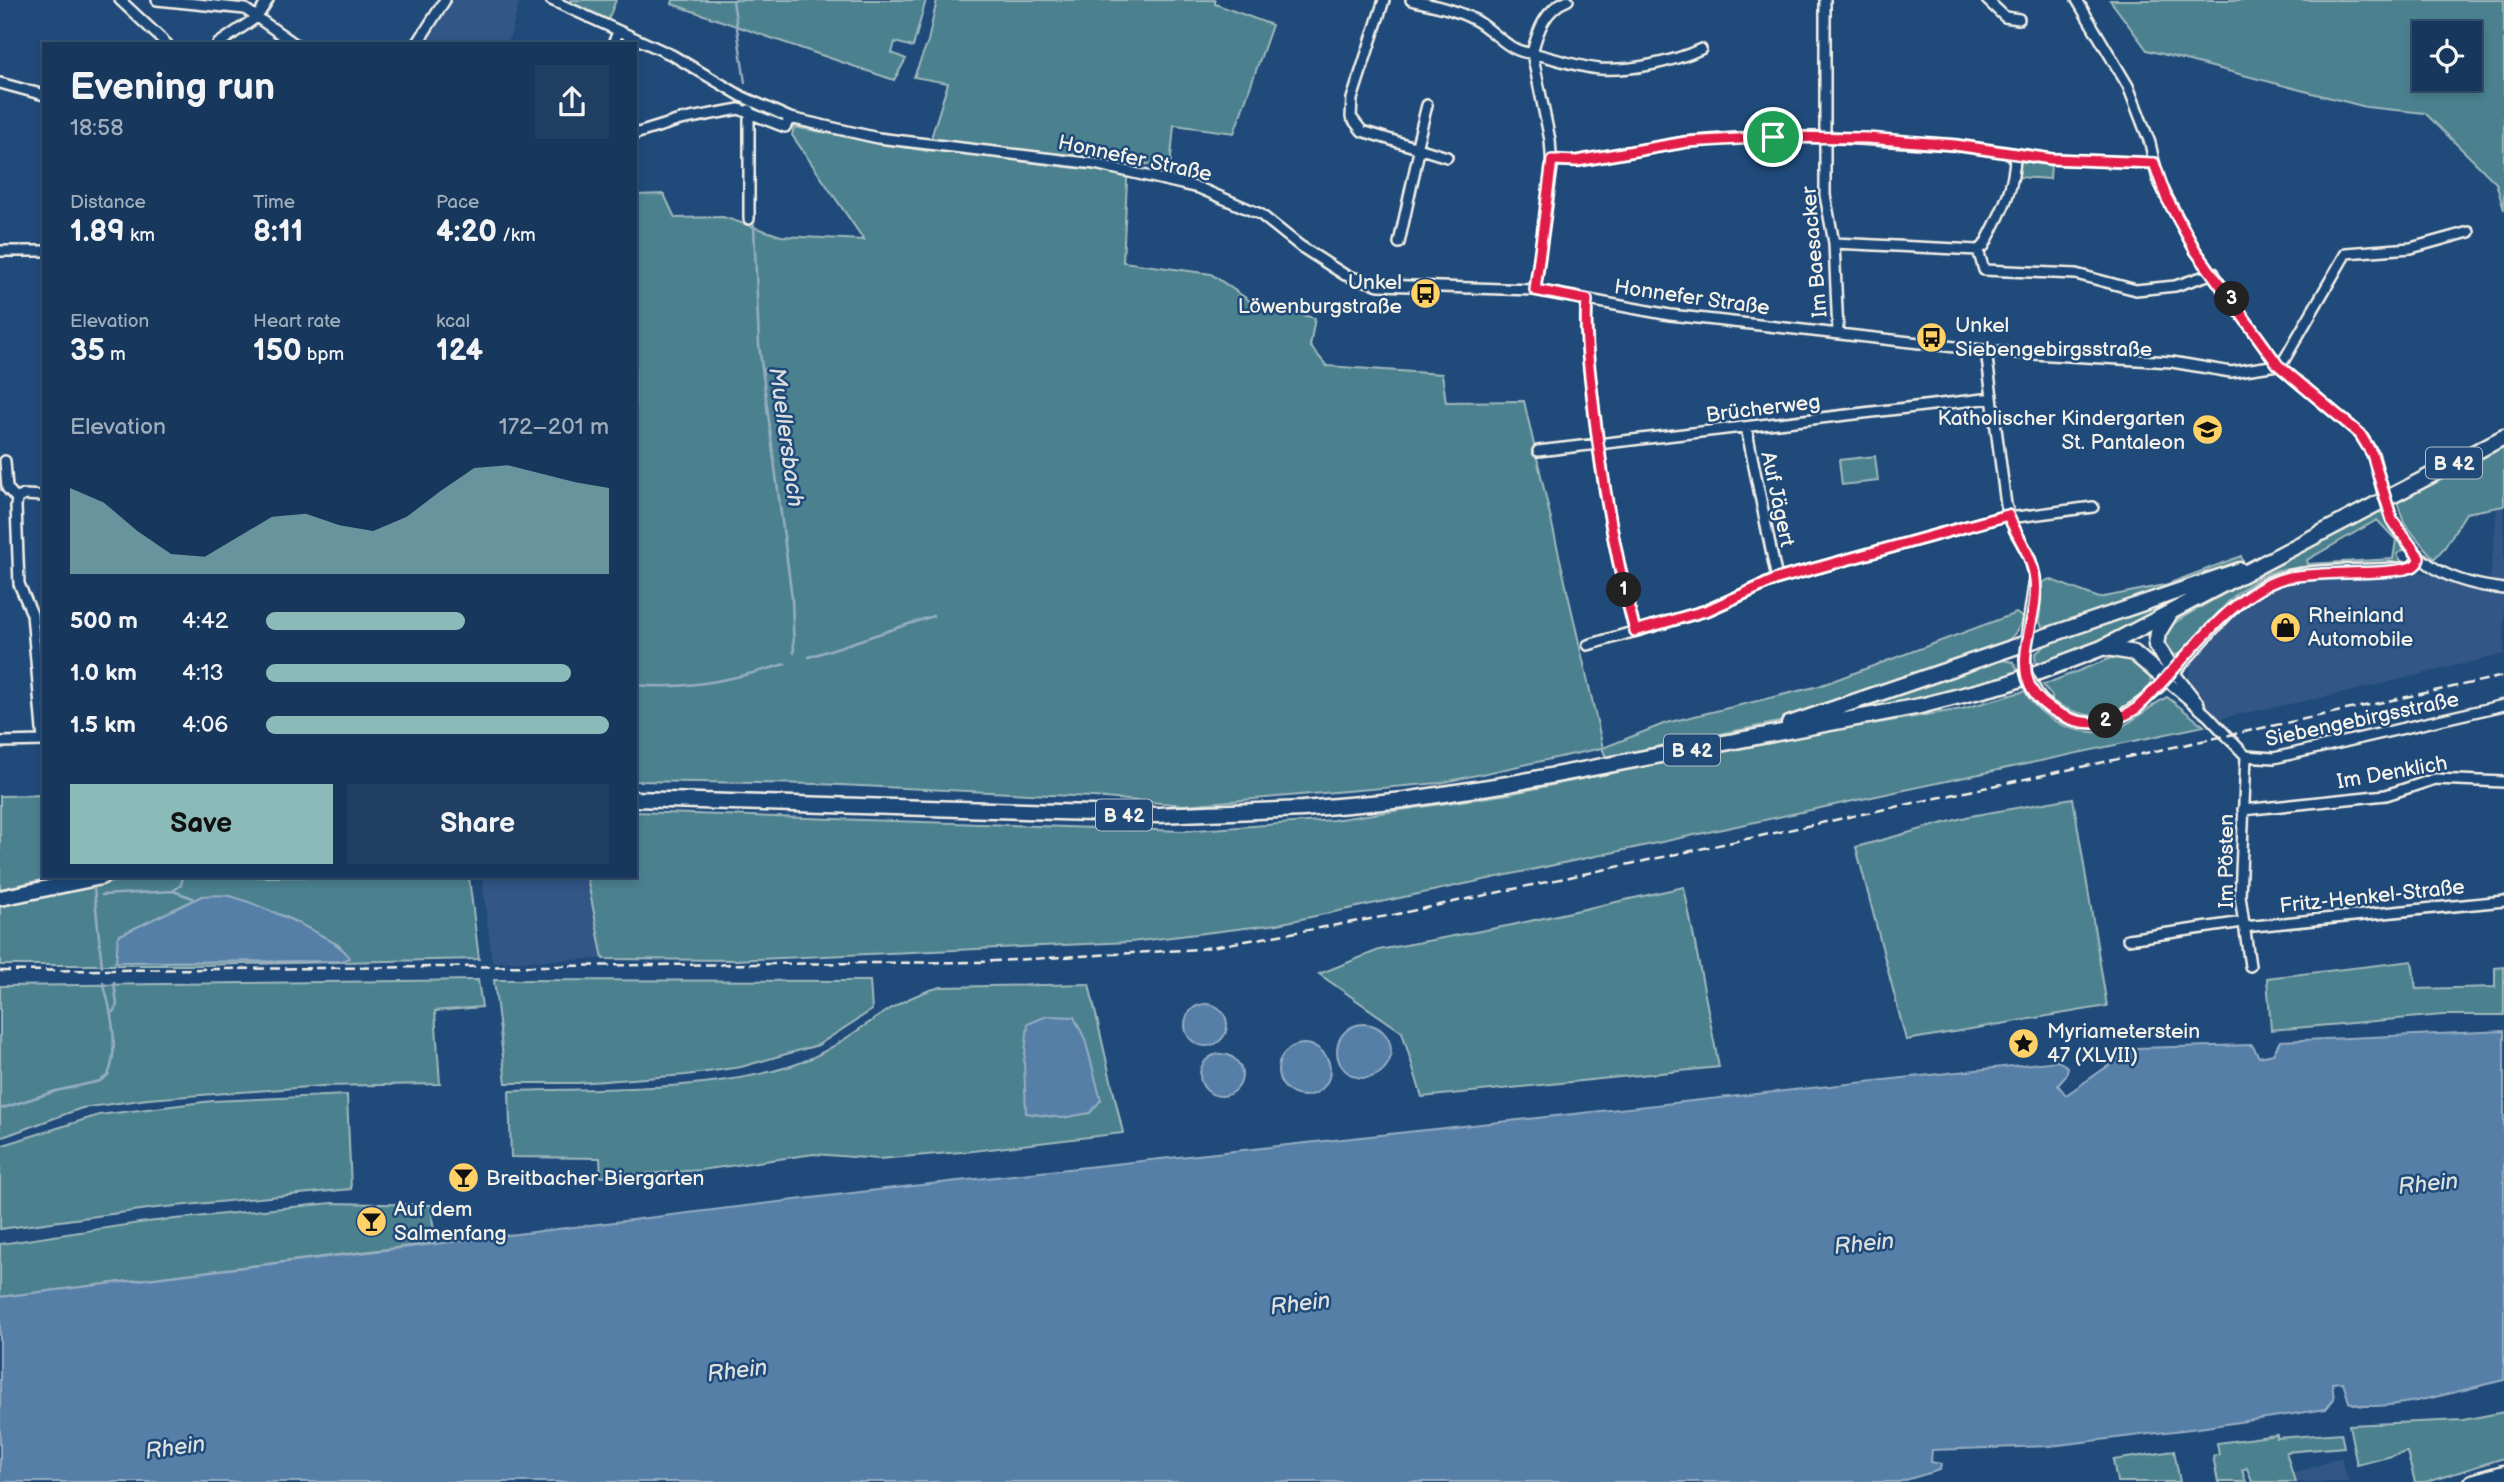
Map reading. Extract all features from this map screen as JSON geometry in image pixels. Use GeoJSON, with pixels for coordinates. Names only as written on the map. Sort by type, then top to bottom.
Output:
{"type":"FeatureCollection","features":[{"type":"Feature","properties":{"kind":"main road","name":"B 42"},"geometry":{"type":"LineString","coordinates":[[637,799],[1144,815],[1303,809],[1405,800],[1495,786],[1773,735],[1978,692],[2102,648],[2504,437]]}},
{"type":"Feature","properties":{"kind":"main road"},"geometry":{"type":"LineString","coordinates":[[1773,735],[1789,724],[2025,648],[2233,571],[2259,567]]}},
{"type":"Feature","properties":{"kind":"main road"},"geometry":{"type":"LineString","coordinates":[[2170,614],[2158,633],[2156,645],[2170,676]]}},
{"type":"Feature","properties":{"kind":"main road"},"geometry":{"type":"LineString","coordinates":[[2102,648],[2134,653],[2170,676]]}},
{"type":"Feature","properties":{"kind":"main road"},"geometry":{"type":"LineString","coordinates":[[0,898],[96,878]]}},
{"type":"Feature","properties":{"kind":"main road"},"geometry":{"type":"LineString","coordinates":[[2472,1482],[2504,1473]]}},
{"type":"Feature","properties":{"kind":"street"},"geometry":{"type":"LineString","coordinates":[[120,0],[165,42]]}},
{"type":"Feature","properties":{"kind":"street"},"geometry":{"type":"LineString","coordinates":[[157,0],[245,9],[292,42]]}},
{"type":"Feature","properties":{"kind":"street"},"geometry":{"type":"LineString","coordinates":[[221,42],[257,17],[268,0]]}},
{"type":"Feature","properties":{"kind":"street"},"geometry":{"type":"LineString","coordinates":[[418,42],[445,0]]}},
{"type":"Feature","properties":{"kind":"street"},"geometry":{"type":"LineString","coordinates":[[551,0],[672,55],[743,97],[790,118],[785,127],[749,110],[739,109],[680,120],[637,133]]}},
{"type":"Feature","properties":{"kind":"street"},"geometry":{"type":"LineString","coordinates":[[1384,0],[1352,99],[1351,117],[1362,131],[1447,157]]}},
{"type":"Feature","properties":{"kind":"street"},"geometry":{"type":"LineString","coordinates":[[1411,0],[1428,2],[1476,20],[1522,53],[1532,52],[1582,66],[1613,69],[1684,57],[1701,49]]}},
{"type":"Feature","properties":{"kind":"street","name":"Im Baesacker"},"geometry":{"type":"LineString","coordinates":[[1825,0],[1825,195],[1834,243],[1838,332]]}},
{"type":"Feature","properties":{"kind":"street"},"geometry":{"type":"LineString","coordinates":[[1987,0],[2005,17],[2019,19]]}},
{"type":"Feature","properties":{"kind":"street"},"geometry":{"type":"LineString","coordinates":[[2077,0],[2127,86],[2150,143],[2166,197],[2183,229],[2195,250],[2279,366],[2360,434],[2372,454],[2392,520],[2419,557],[2447,578],[2504,589]]}},
{"type":"Feature","properties":{"kind":"street"},"geometry":{"type":"LineString","coordinates":[[1535,290],[1552,160],[1532,52],[1541,25],[1550,11],[1563,1]]}},
{"type":"Feature","properties":{"kind":"street"},"geometry":{"type":"LineString","coordinates":[[614,42],[618,32]]}},
{"type":"Feature","properties":{"kind":"street"},"geometry":{"type":"LineString","coordinates":[[0,83],[42,94]]}},
{"type":"Feature","properties":{"kind":"street"},"geometry":{"type":"LineString","coordinates":[[1399,243],[1427,105]]}},
{"type":"Feature","properties":{"kind":"street"},"geometry":{"type":"LineString","coordinates":[[749,110],[749,219]]}},
{"type":"Feature","properties":{"kind":"street","name":"Honnefer Straße"},"geometry":{"type":"LineString","coordinates":[[790,118],[878,138],[1095,164],[1199,188],[1260,214],[1300,246],[1345,275],[1380,285],[1535,290],[1670,316],[1838,332],[1986,351],[2172,362],[2231,372],[2279,366]]}},
{"type":"Feature","properties":{"kind":"street"},"geometry":{"type":"LineString","coordinates":[[1552,160],[1577,161],[1686,142],[1735,138],[1826,137],[1914,142],[2051,159],[2154,163]]}},
{"type":"Feature","properties":{"kind":"street"},"geometry":{"type":"LineString","coordinates":[[1834,243],[1978,250],[1984,246],[2008,200],[2015,179],[2015,154]]}},
{"type":"Feature","properties":{"kind":"street"},"geometry":{"type":"LineString","coordinates":[[2279,366],[2346,253],[2411,248],[2469,232]]}},
{"type":"Feature","properties":{"kind":"street"},"geometry":{"type":"LineString","coordinates":[[1978,250],[1984,270],[2076,274],[2137,290],[2175,286],[2214,273]]}},
{"type":"Feature","properties":{"kind":"street"},"geometry":{"type":"LineString","coordinates":[[0,251],[42,251]]}},
{"type":"Feature","properties":{"kind":"street"},"geometry":{"type":"LineString","coordinates":[[1587,300],[1584,331],[1611,536],[1635,631]]}},
{"type":"Feature","properties":{"kind":"street"},"geometry":{"type":"LineString","coordinates":[[1986,351],[2009,516],[2029,555],[2035,578],[2025,648],[2029,680],[2040,698],[2058,713],[2077,721],[2108,721],[2130,712],[2170,676],[2225,615],[2264,584],[2302,575],[2412,567],[2419,557]]}},
{"type":"Feature","properties":{"kind":"street","name":"Brücherweg"},"geometry":{"type":"LineString","coordinates":[[1538,451],[1992,398]]}},
{"type":"Feature","properties":{"kind":"street","name":"Auf Jägert"},"geometry":{"type":"LineString","coordinates":[[1746,427],[1777,579]]}},
{"type":"Feature","properties":{"kind":"street"},"geometry":{"type":"LineString","coordinates":[[5,461],[6,488],[17,499],[19,584],[32,614],[42,729]]}},
{"type":"Feature","properties":{"kind":"street"},"geometry":{"type":"LineString","coordinates":[[17,499],[24,495],[42,496]]}},
{"type":"Feature","properties":{"kind":"street"},"geometry":{"type":"LineString","coordinates":[[1588,645],[1708,610],[1777,579],[2009,516],[2093,507]]}},
{"type":"Feature","properties":{"kind":"street","name":"Siebengebirgsstraße"},"geometry":{"type":"LineString","coordinates":[[2170,676],[2246,756],[2274,758],[2504,705]]}},
{"type":"Feature","properties":{"kind":"street"},"geometry":{"type":"LineString","coordinates":[[0,742],[42,741]]}},
{"type":"Feature","properties":{"kind":"street","name":"Im Pösten"},"geometry":{"type":"LineString","coordinates":[[2246,756],[2240,857],[2244,925],[2250,966]]}},
{"type":"Feature","properties":{"kind":"street","name":"Im Denklich"},"geometry":{"type":"LineString","coordinates":[[2243,810],[2386,795],[2435,779],[2504,782]]}},
{"type":"Feature","properties":{"kind":"street","name":"Fritz-Henkel-Straße"},"geometry":{"type":"LineString","coordinates":[[2128,939],[2244,925],[2504,901]]}},
{"type":"Feature","properties":{"kind":"shaded area"},"geometry":{"type":"Polygon","coordinates":[[[452,0],[520,0],[509,42],[426,42],[452,0]]]}},
{"type":"Feature","properties":{"kind":"shaded area"},"geometry":{"type":"Polygon","coordinates":[[[2504,506],[2504,582],[2490,580],[2497,507],[2504,506]]]}},
{"type":"Feature","properties":{"kind":"shaded area"},"geometry":{"type":"Polygon","coordinates":[[[2420,572],[2504,594],[2504,654],[2344,693],[2217,719],[2192,690],[2188,677],[2193,658],[2218,626],[2245,603],[2273,586],[2303,579],[2420,572]]]}},
{"type":"Feature","properties":{"kind":"shaded area"},"geometry":{"type":"Polygon","coordinates":[[[482,878],[587,878],[603,959],[492,962],[482,878]]]}},
{"type":"Feature","properties":{"kind":"shaded area"},"geometry":{"type":"Polygon","coordinates":[[[2341,1457],[2349,1482],[2295,1482],[2292,1474],[2341,1457]]]}},
{"type":"Feature","properties":{"kind":"green space"},"geometry":{"type":"Polygon","coordinates":[[[571,0],[616,0],[608,20],[569,4],[571,0]]]}},
{"type":"Feature","properties":{"kind":"green space"},"geometry":{"type":"Polygon","coordinates":[[[673,0],[926,0],[913,47],[895,42],[892,53],[906,59],[894,80],[672,4],[673,0]]]}},
{"type":"Feature","properties":{"kind":"green space"},"geometry":{"type":"Polygon","coordinates":[[[937,0],[1215,0],[1215,4],[1272,25],[1234,133],[1174,125],[1170,168],[1128,161],[1123,262],[1211,274],[1256,305],[1315,318],[1310,346],[1327,366],[1442,374],[1446,402],[1524,401],[1603,748],[1666,723],[1819,686],[2016,613],[2023,618],[2018,629],[2009,639],[1994,648],[1825,709],[1779,722],[1606,757],[1602,748],[1440,783],[1184,805],[1093,797],[818,784],[637,781],[637,195],[664,194],[675,218],[723,217],[781,236],[864,240],[792,135],[794,127],[927,151],[948,83],[914,77],[928,41],[937,0]]]}},
{"type":"Feature","properties":{"kind":"green space"},"geometry":{"type":"Polygon","coordinates":[[[2110,0],[2504,0],[2504,210],[2496,183],[2425,113],[2366,107],[2147,50],[2110,0]]]}},
{"type":"Feature","properties":{"kind":"green space"},"geometry":{"type":"Polygon","coordinates":[[[2019,161],[2051,164],[2050,179],[2018,177],[2019,161]]]}},
{"type":"Feature","properties":{"kind":"green space"},"geometry":{"type":"Polygon","coordinates":[[[2504,445],[2504,506],[2466,513],[2445,547],[2434,559],[2404,523],[2397,502],[2504,445]]]}},
{"type":"Feature","properties":{"kind":"green space"},"geometry":{"type":"Polygon","coordinates":[[[1875,456],[1878,481],[1842,485],[1839,460],[1875,456]]]}},
{"type":"Feature","properties":{"kind":"green space"},"geometry":{"type":"Polygon","coordinates":[[[2380,510],[2405,549],[2397,554],[2402,562],[2278,570],[2262,576],[2236,594],[2182,653],[2172,656],[2162,646],[2167,630],[2174,624],[2244,581],[2380,510]],[[2377,520],[2307,560],[2308,564],[2393,559],[2396,540],[2377,520]]]}},
{"type":"Feature","properties":{"kind":"green space"},"geometry":{"type":"Polygon","coordinates":[[[2241,556],[2243,562],[2194,582],[2048,631],[2042,627],[2039,619],[2042,583],[2049,579],[2099,598],[2165,585],[2241,556]]]}},
{"type":"Feature","properties":{"kind":"green space"},"geometry":{"type":"Polygon","coordinates":[[[2195,592],[2095,643],[2036,667],[2035,654],[2050,642],[2195,592]]]}},
{"type":"Feature","properties":{"kind":"green space"},"geometry":{"type":"Polygon","coordinates":[[[2116,656],[2129,659],[2150,675],[2151,683],[2131,706],[2119,712],[2106,715],[2079,713],[2052,701],[2052,696],[2043,685],[2116,656]]]}},
{"type":"Feature","properties":{"kind":"green space"},"geometry":{"type":"Polygon","coordinates":[[[2002,660],[2014,662],[2019,673],[1939,696],[1831,717],[2002,660]]]}},
{"type":"Feature","properties":{"kind":"green space"},"geometry":{"type":"Polygon","coordinates":[[[2025,691],[2042,712],[2054,720],[2080,731],[2094,732],[2121,727],[2167,697],[2204,726],[1278,924],[1131,942],[735,960],[603,959],[587,878],[637,878],[637,812],[1183,831],[1333,820],[1509,794],[1742,746],[1962,709],[2025,691]]]}},
{"type":"Feature","properties":{"kind":"green space"},"geometry":{"type":"Polygon","coordinates":[[[42,795],[42,878],[51,878],[0,889],[0,796],[42,795]]]}},
{"type":"Feature","properties":{"kind":"green space"},"geometry":{"type":"Polygon","coordinates":[[[2073,798],[2107,1006],[1906,1040],[1856,847],[1970,816],[2073,798]]]}},
{"type":"Feature","properties":{"kind":"green space"},"geometry":{"type":"Polygon","coordinates":[[[131,878],[469,878],[479,959],[194,965],[0,965],[0,906],[131,878]],[[229,896],[116,962],[342,961],[340,946],[286,917],[229,896]]]}},
{"type":"Feature","properties":{"kind":"green space"},"geometry":{"type":"Polygon","coordinates":[[[1684,887],[1719,1067],[1422,1097],[1402,1032],[1319,974],[1379,950],[1512,925],[1684,887]]]}},
{"type":"Feature","properties":{"kind":"green space"},"geometry":{"type":"Polygon","coordinates":[[[2412,961],[2416,989],[2495,987],[2495,968],[2504,967],[2504,1015],[2443,1015],[2271,1030],[2267,978],[2412,961]]]}},
{"type":"Feature","properties":{"kind":"green space"},"geometry":{"type":"Polygon","coordinates":[[[478,980],[482,1007],[435,1011],[440,1084],[322,1086],[148,1099],[82,1108],[0,1138],[0,986],[478,980]]]}},
{"type":"Feature","properties":{"kind":"green space"},"geometry":{"type":"Polygon","coordinates":[[[494,980],[870,981],[872,1010],[818,1045],[741,1067],[686,1075],[578,1083],[506,1083],[494,980]]]}},
{"type":"Feature","properties":{"kind":"green space"},"geometry":{"type":"Polygon","coordinates":[[[1089,984],[1123,1133],[879,1159],[814,1154],[701,1170],[601,1177],[600,1158],[511,1157],[509,1091],[688,1085],[758,1074],[811,1058],[902,1002],[941,987],[1089,984]]]}},
{"type":"Feature","properties":{"kind":"green space"},"geometry":{"type":"Polygon","coordinates":[[[347,1095],[351,1189],[156,1208],[0,1229],[0,1146],[99,1115],[212,1101],[347,1095]]]}},
{"type":"Feature","properties":{"kind":"green space"},"geometry":{"type":"Polygon","coordinates":[[[332,1203],[431,1205],[435,1243],[0,1297],[0,1244],[146,1222],[332,1203]]]}},
{"type":"Feature","properties":{"kind":"green space"},"geometry":{"type":"Polygon","coordinates":[[[2504,1412],[2504,1458],[2427,1482],[2415,1482],[2407,1452],[2357,1465],[2349,1425],[2463,1420],[2504,1412]]]}},
{"type":"Feature","properties":{"kind":"green space"},"geometry":{"type":"Polygon","coordinates":[[[2341,1433],[2344,1447],[2286,1452],[2295,1482],[2252,1482],[2247,1468],[2242,1470],[2246,1482],[2218,1482],[2213,1456],[2219,1455],[2217,1443],[2277,1435],[2277,1438],[2341,1433]]]}},
{"type":"Feature","properties":{"kind":"green space"},"geometry":{"type":"Polygon","coordinates":[[[2174,1451],[2180,1482],[2117,1482],[2113,1460],[2174,1451]]]}},
{"type":"Feature","properties":{"kind":"water"},"geometry":{"type":"Polygon","coordinates":[[[202,896],[229,896],[275,913],[331,941],[349,958],[342,961],[116,962],[118,936],[202,896]]]}},
{"type":"Feature","properties":{"kind":"water"},"geometry":{"type":"Polygon","coordinates":[[[1206,1004],[1221,1010],[1227,1025],[1221,1040],[1206,1046],[1191,1040],[1185,1025],[1191,1010],[1206,1004]]]}},
{"type":"Feature","properties":{"kind":"water"},"geometry":{"type":"Polygon","coordinates":[[[1047,1016],[1074,1017],[1085,1039],[1101,1100],[1090,1113],[1062,1118],[1026,1113],[1024,1063],[1028,1024],[1047,1016]]]}},
{"type":"Feature","properties":{"kind":"water"},"geometry":{"type":"Polygon","coordinates":[[[1364,1024],[1383,1032],[1391,1051],[1383,1070],[1364,1078],[1345,1070],[1337,1051],[1345,1032],[1364,1024]]]}},
{"type":"Feature","properties":{"kind":"water","name":"Rhein"},"geometry":{"type":"Polygon","coordinates":[[[2504,1031],[2504,1380],[2402,1403],[2362,1406],[2349,1402],[2343,1382],[2332,1383],[2334,1399],[2326,1409],[2050,1446],[1932,1450],[1931,1462],[1941,1464],[1940,1470],[1899,1482],[0,1482],[0,1297],[885,1189],[2058,1061],[2068,1067],[2066,1076],[2058,1085],[2066,1095],[2134,1048],[2252,1045],[2259,1057],[2273,1054],[2280,1041],[2504,1031]]]}},
{"type":"Feature","properties":{"kind":"water"},"geometry":{"type":"Polygon","coordinates":[[[1304,1044],[1314,1046],[1322,1052],[1328,1060],[1328,1080],[1322,1088],[1314,1094],[1304,1096],[1294,1094],[1286,1088],[1280,1080],[1278,1070],[1280,1060],[1286,1052],[1294,1046],[1304,1044]]]}},
{"type":"Feature","properties":{"kind":"water"},"geometry":{"type":"Polygon","coordinates":[[[1221,1054],[1236,1060],[1242,1075],[1236,1090],[1221,1096],[1206,1090],[1200,1075],[1206,1060],[1221,1054]]]}},
{"type":"Feature","properties":{"kind":"waterway","name":"Muellersbach"},"geometry":{"type":"LineString","coordinates":[[733,0],[745,83]]}},
{"type":"Feature","properties":{"kind":"waterway","name":"Muellersbach"},"geometry":{"type":"LineString","coordinates":[[754,225],[759,345],[792,598],[794,653]]}},
{"type":"Feature","properties":{"kind":"waterway"},"geometry":{"type":"LineString","coordinates":[[809,657],[933,616]]}},
{"type":"Feature","properties":{"kind":"waterway","name":"Muellersbach"},"geometry":{"type":"LineString","coordinates":[[637,685],[693,685],[785,664]]}},
{"type":"Feature","properties":{"kind":"waterway"},"geometry":{"type":"LineString","coordinates":[[173,891],[181,885],[183,878]]}},
{"type":"Feature","properties":{"kind":"waterway"},"geometry":{"type":"LineString","coordinates":[[94,888],[102,967]]}},
{"type":"Feature","properties":{"kind":"waterway"},"geometry":{"type":"LineString","coordinates":[[102,895],[173,891],[193,898]]}},
{"type":"Feature","properties":{"kind":"waterway"},"geometry":{"type":"LineString","coordinates":[[0,1109],[56,1091],[100,1081],[108,1075],[114,1041],[103,982]]}},
{"type":"Feature","properties":{"kind":"waterway"},"geometry":{"type":"LineString","coordinates":[[113,1012],[117,1005],[114,982]]}},
{"type":"Feature","properties":{"kind":"railway"},"geometry":{"type":"LineString","coordinates":[[0,971],[979,962],[1200,949],[1393,915],[2504,676]]}},
{"type":"Feature","properties":{"kind":"place","name":"Unkel Löwenburgstraße"},"geometry":{"type":"Point","coordinates":[1425,294]}},
{"type":"Feature","properties":{"kind":"place","name":"Unkel Siebengebirgsstraße"},"geometry":{"type":"Point","coordinates":[1932,337]}},
{"type":"Feature","properties":{"kind":"place","name":"Katholischer Kindergarten St. Pantaleon"},"geometry":{"type":"Point","coordinates":[2208,430]}},
{"type":"Feature","properties":{"kind":"place","name":"Rheinland Automobile"},"geometry":{"type":"Point","coordinates":[2285,627]}},
{"type":"Feature","properties":{"kind":"place","name":"Myriameterstein 47 (XLVII)"},"geometry":{"type":"Point","coordinates":[2024,1043]}},
{"type":"Feature","properties":{"kind":"place","name":"Breitbacher Biergarten"},"geometry":{"type":"Point","coordinates":[463,1178]}},
{"type":"Feature","properties":{"kind":"place","name":"Auf dem Salmenfang"},"geometry":{"type":"Point","coordinates":[371,1221]}},
{"type":"Feature","properties":{"kind":"route"},"geometry":{"type":"LineString","coordinates":[[1773,137],[1867,138],[1955,145],[2051,159],[2154,163],[2166,197],[2195,250],[2278,365],[2341,414],[2360,434],[2372,454],[2392,520],[2419,557],[2417,563],[2412,567],[2387,570],[2287,577],[2264,584],[2225,615],[2177,669],[2137,708],[2120,718],[2085,723],[2058,713],[2040,698],[2029,680],[2025,666],[2025,643],[2035,578],[2029,555],[2008,515],[1777,579],[1708,610],[1635,631],[1618,571],[1603,491],[1584,331],[1587,300],[1535,290],[1552,160],[1577,161],[1686,142],[1773,137]]}}]}
